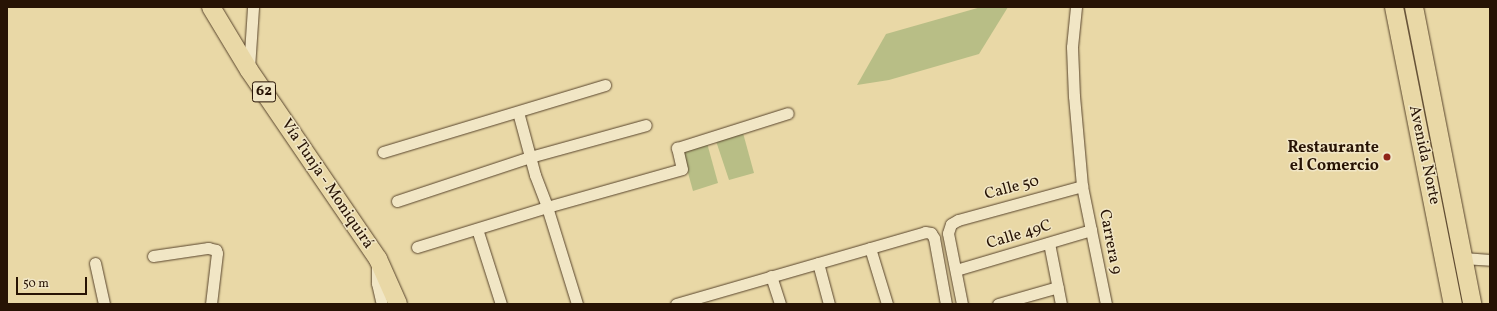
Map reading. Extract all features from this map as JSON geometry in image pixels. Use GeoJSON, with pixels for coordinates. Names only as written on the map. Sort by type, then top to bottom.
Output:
{"type":"FeatureCollection","features":[{"type":"Feature","properties":{"kind":"main road","name":"Vía Tunja - Moniquirá"},"geometry":{"type":"LineString","coordinates":[[211,7],[249,70],[378,259],[398,304]]}},
{"type":"Feature","properties":{"kind":"main road","name":"Avenida Norte"},"geometry":{"type":"LineString","coordinates":[[1394,7],[1453,304]]}},
{"type":"Feature","properties":{"kind":"main road","name":"Avenida Norte"},"geometry":{"type":"LineString","coordinates":[[1414,7],[1472,304]]}},
{"type":"Feature","properties":{"kind":"street"},"geometry":{"type":"LineString","coordinates":[[249,70],[253,7]]}},
{"type":"Feature","properties":{"kind":"street","name":"Carrera 9"},"geometry":{"type":"LineString","coordinates":[[1076,7],[1072,47],[1074,96],[1082,186],[1106,304]]}},
{"type":"Feature","properties":{"kind":"street"},"geometry":{"type":"LineString","coordinates":[[383,152],[605,85]]}},
{"type":"Feature","properties":{"kind":"street"},"geometry":{"type":"LineString","coordinates":[[518,112],[530,157],[577,304]]}},
{"type":"Feature","properties":{"kind":"street"},"geometry":{"type":"LineString","coordinates":[[417,247],[547,207],[682,169],[677,148],[788,112]]}},
{"type":"Feature","properties":{"kind":"street"},"geometry":{"type":"LineString","coordinates":[[397,201],[530,157],[646,125]]}},
{"type":"Feature","properties":{"kind":"street","name":"Calle 50"},"geometry":{"type":"LineString","coordinates":[[956,270],[948,233],[951,224],[958,220],[1082,186]]}},
{"type":"Feature","properties":{"kind":"street"},"geometry":{"type":"LineString","coordinates":[[477,229],[501,304]]}},
{"type":"Feature","properties":{"kind":"street","name":"Calle 49C"},"geometry":{"type":"LineString","coordinates":[[956,270],[1091,230]]}},
{"type":"Feature","properties":{"kind":"street"},"geometry":{"type":"LineString","coordinates":[[676,304],[925,232],[931,233],[934,238],[946,304]]}},
{"type":"Feature","properties":{"kind":"street"},"geometry":{"type":"LineString","coordinates":[[1049,243],[1061,304]]}},
{"type":"Feature","properties":{"kind":"street"},"geometry":{"type":"LineString","coordinates":[[153,256],[208,248],[217,253],[211,304]]}},
{"type":"Feature","properties":{"kind":"street"},"geometry":{"type":"LineString","coordinates":[[870,248],[887,304]]}},
{"type":"Feature","properties":{"kind":"street"},"geometry":{"type":"LineString","coordinates":[[1462,258],[1490,260]]}},
{"type":"Feature","properties":{"kind":"street"},"geometry":{"type":"LineString","coordinates":[[378,259],[377,283],[382,304]]}},
{"type":"Feature","properties":{"kind":"street"},"geometry":{"type":"LineString","coordinates":[[95,263],[104,304]]}},
{"type":"Feature","properties":{"kind":"street"},"geometry":{"type":"LineString","coordinates":[[818,263],[829,304]]}},
{"type":"Feature","properties":{"kind":"street"},"geometry":{"type":"LineString","coordinates":[[956,270],[962,304]]}},
{"type":"Feature","properties":{"kind":"street"},"geometry":{"type":"LineString","coordinates":[[771,276],[780,304]]}},
{"type":"Feature","properties":{"kind":"street"},"geometry":{"type":"LineString","coordinates":[[998,304],[1058,287]]}},
{"type":"Feature","properties":{"kind":"green space"},"geometry":{"type":"Polygon","coordinates":[[[981,7],[1008,7],[979,54],[889,80],[857,85],[886,34],[981,7]]]}},
{"type":"Feature","properties":{"kind":"green space"},"geometry":{"type":"Polygon","coordinates":[[[743,133],[754,173],[729,180],[716,141],[743,133]]]}},
{"type":"Feature","properties":{"kind":"green space"},"geometry":{"type":"Polygon","coordinates":[[[707,143],[718,183],[693,191],[682,151],[707,143]]]}},
{"type":"Feature","properties":{"kind":"place","name":"Restaurante el Comercio"},"geometry":{"type":"Point","coordinates":[1387,157]}}]}
